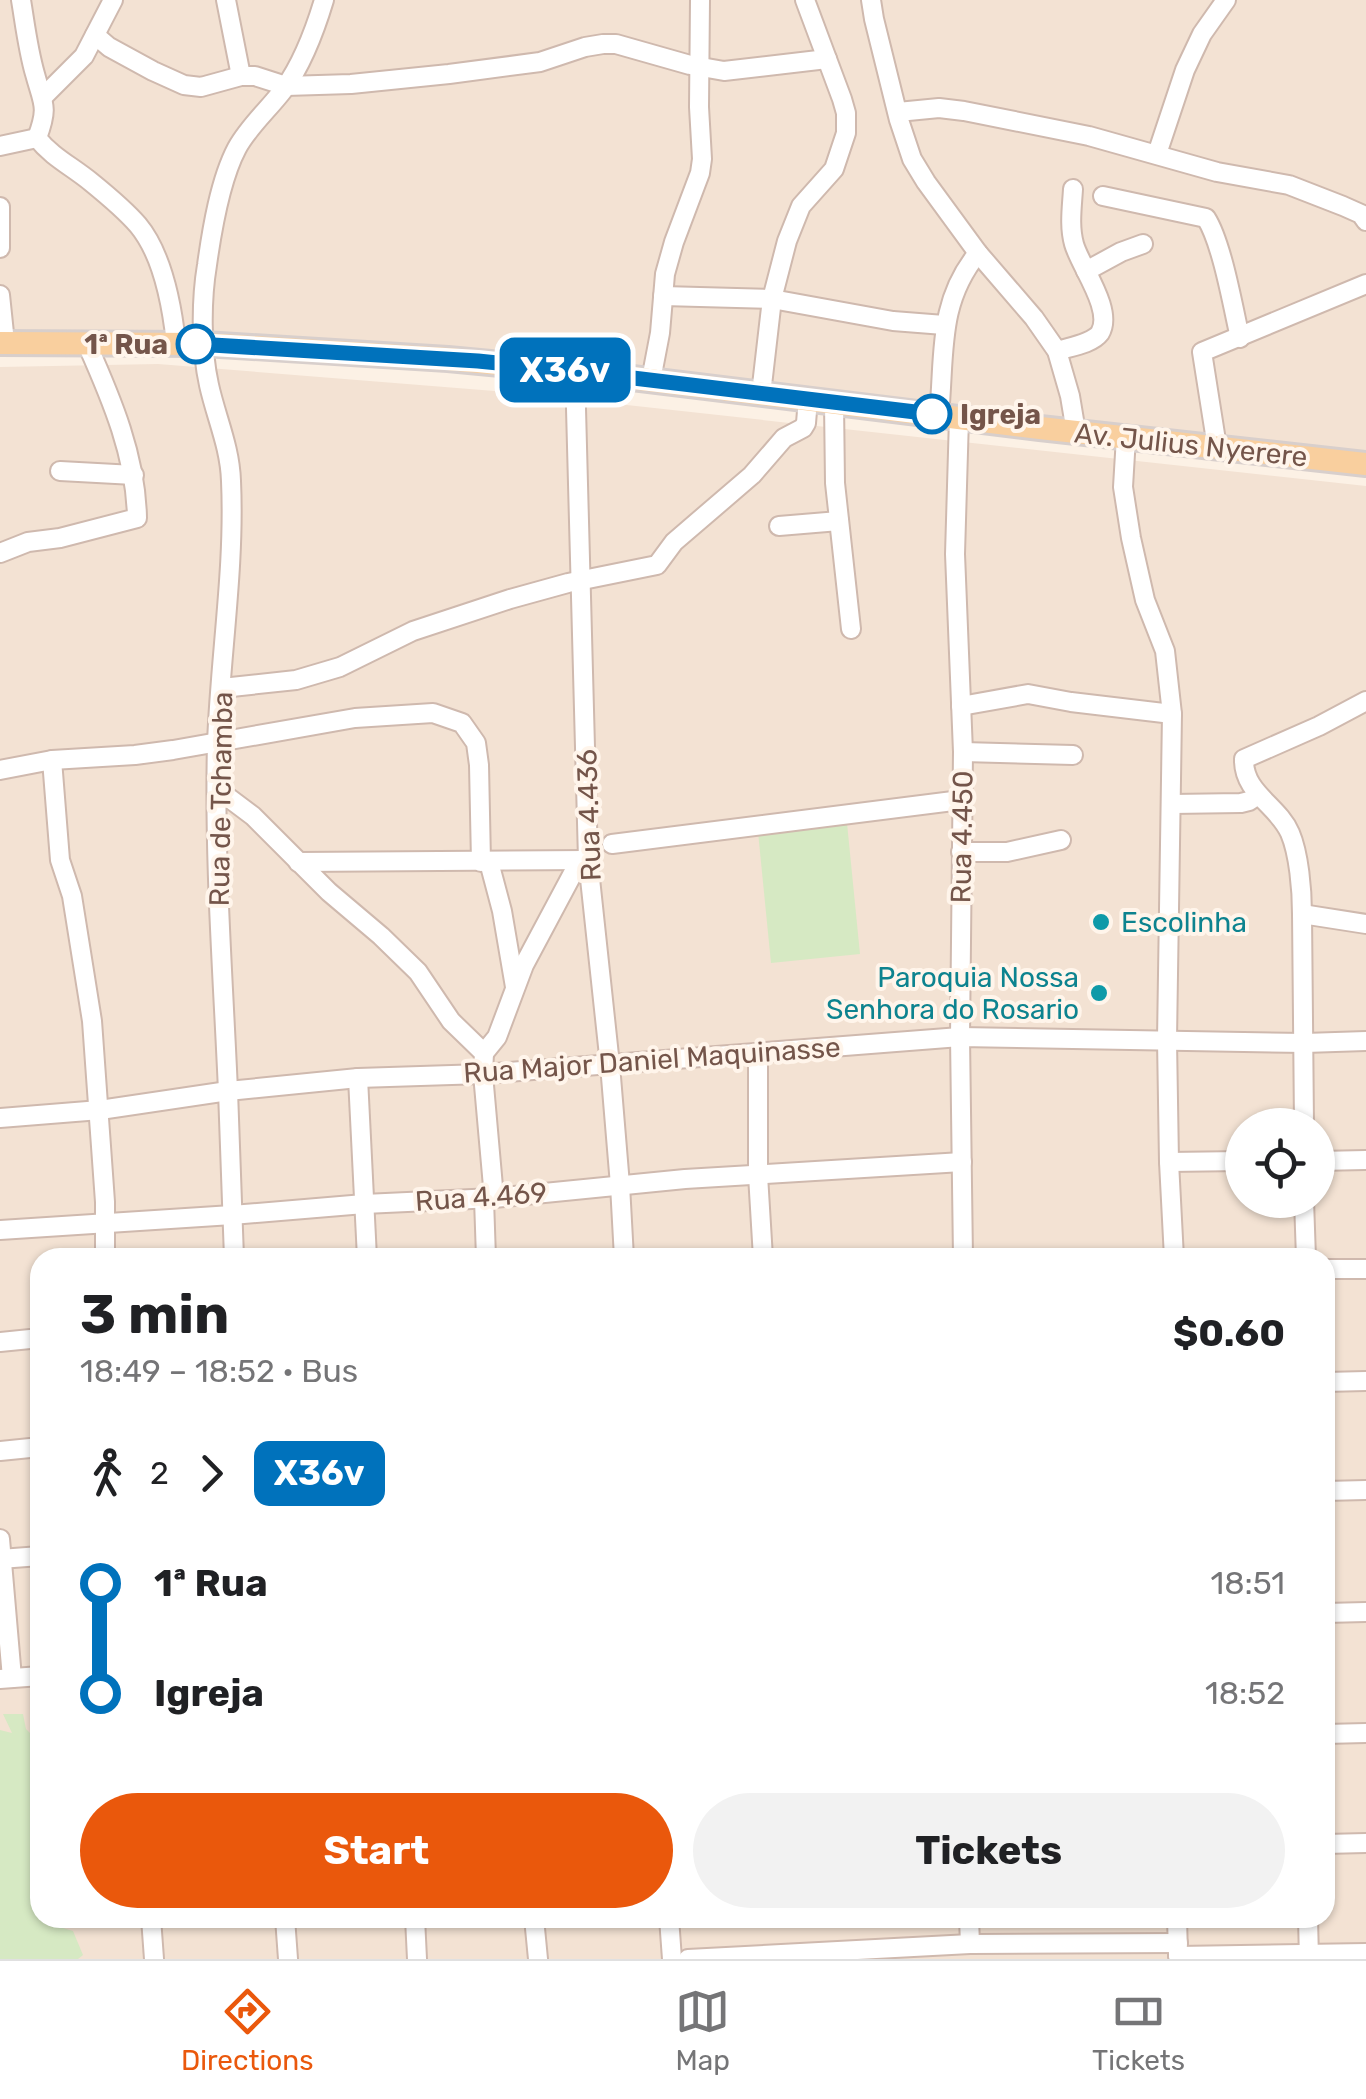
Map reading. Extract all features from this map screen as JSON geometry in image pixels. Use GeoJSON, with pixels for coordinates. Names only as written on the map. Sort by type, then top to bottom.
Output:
{"type":"FeatureCollection","features":[{"type":"Feature","properties":{"kind":"main road","name":"Av. Julius Nyerere"},"geometry":{"type":"LineString","coordinates":[[2,342],[204,344],[448,358],[1366,464]]}},
{"type":"Feature","properties":{"kind":"street"},"geometry":{"type":"LineString","coordinates":[[21,0],[43,97],[44,116],[37,138]]}},
{"type":"Feature","properties":{"kind":"street"},"geometry":{"type":"LineString","coordinates":[[43,97],[84,56],[113,0]]}},
{"type":"Feature","properties":{"kind":"street"},"geometry":{"type":"LineString","coordinates":[[226,0],[240,76]]}},
{"type":"Feature","properties":{"kind":"street","name":"Rua de Tchamba"},"geometry":{"type":"LineString","coordinates":[[234,1248],[217,789],[231,477],[210,389],[204,344],[206,268],[229,166],[248,131],[286,86],[316,27],[324,0]]}},
{"type":"Feature","properties":{"kind":"street"},"geometry":{"type":"LineString","coordinates":[[651,380],[665,274],[702,158],[700,0]]}},
{"type":"Feature","properties":{"kind":"street"},"geometry":{"type":"LineString","coordinates":[[761,394],[772,300],[795,220],[834,169],[846,133],[846,113],[805,0]]}},
{"type":"Feature","properties":{"kind":"street"},"geometry":{"type":"LineString","coordinates":[[1157,154],[1184,70],[1202,34],[1226,0]]}},
{"type":"Feature","properties":{"kind":"street"},"geometry":{"type":"LineString","coordinates":[[868,2],[912,159],[945,209],[1056,351],[1076,432]]}},
{"type":"Feature","properties":{"kind":"street"},"geometry":{"type":"LineString","coordinates":[[95,35],[108,47],[153,71],[184,85],[201,87],[240,76],[255,76],[286,86],[383,81],[540,62],[602,44],[616,44],[724,71],[827,59]]}},
{"type":"Feature","properties":{"kind":"street"},"geometry":{"type":"LineString","coordinates":[[898,112],[939,108],[964,111],[1089,136],[1217,172],[1304,190],[1360,214],[1366,221]]}},
{"type":"Feature","properties":{"kind":"street"},"geometry":{"type":"LineString","coordinates":[[0,146],[37,138]]}},
{"type":"Feature","properties":{"kind":"street"},"geometry":{"type":"LineString","coordinates":[[37,138],[48,152],[92,183],[146,236],[163,277],[176,343]]}},
{"type":"Feature","properties":{"kind":"street"},"geometry":{"type":"LineString","coordinates":[[1056,351],[1087,342],[1100,332],[1102,324],[1100,302],[1073,242],[1072,189]]}},
{"type":"Feature","properties":{"kind":"street"},"geometry":{"type":"LineString","coordinates":[[1103,196],[1206,218],[1220,256],[1240,338]]}},
{"type":"Feature","properties":{"kind":"street"},"geometry":{"type":"LineString","coordinates":[[0,207],[0,248]]}},
{"type":"Feature","properties":{"kind":"street"},"geometry":{"type":"LineString","coordinates":[[1086,271],[1143,244]]}},
{"type":"Feature","properties":{"kind":"street","name":"Rua 4.450"},"geometry":{"type":"LineString","coordinates":[[963,1248],[960,1037],[964,752],[944,324],[958,282],[978,253]]}},
{"type":"Feature","properties":{"kind":"street"},"geometry":{"type":"LineString","coordinates":[[1217,447],[1202,352],[1366,284]]}},
{"type":"Feature","properties":{"kind":"street"},"geometry":{"type":"LineString","coordinates":[[0,294],[2,342]]}},
{"type":"Feature","properties":{"kind":"street"},"geometry":{"type":"LineString","coordinates":[[663,296],[772,300],[892,321],[944,324]]}},
{"type":"Feature","properties":{"kind":"street"},"geometry":{"type":"LineString","coordinates":[[0,553],[28,542],[137,518],[134,475],[116,414],[87,344]]}},
{"type":"Feature","properties":{"kind":"street","name":"Rua 4.436"},"geometry":{"type":"LineString","coordinates":[[575,371],[582,582],[584,860],[610,1065],[623,1248]]}},
{"type":"Feature","properties":{"kind":"street"},"geometry":{"type":"LineString","coordinates":[[222,688],[278,684],[340,668],[413,631],[510,599],[657,565],[674,542],[752,474],[784,438],[802,428],[808,399]]}},
{"type":"Feature","properties":{"kind":"street"},"geometry":{"type":"LineString","coordinates":[[834,403],[838,521],[852,630]]}},
{"type":"Feature","properties":{"kind":"street"},"geometry":{"type":"LineString","coordinates":[[1126,436],[1123,487],[1131,538],[1144,600],[1166,651],[1172,714],[1166,1040],[1173,1248]]}},
{"type":"Feature","properties":{"kind":"street"},"geometry":{"type":"LineString","coordinates":[[60,471],[134,475]]}},
{"type":"Feature","properties":{"kind":"street"},"geometry":{"type":"LineString","coordinates":[[780,526],[838,521]]}},
{"type":"Feature","properties":{"kind":"street"},"geometry":{"type":"LineString","coordinates":[[961,706],[1028,694],[1172,714]]}},
{"type":"Feature","properties":{"kind":"street"},"geometry":{"type":"LineString","coordinates":[[1304,1108],[1300,882],[1288,829],[1250,784],[1244,759],[1366,701]]}},
{"type":"Feature","properties":{"kind":"street"},"geometry":{"type":"LineString","coordinates":[[0,770],[52,760],[135,755],[384,715],[432,713],[462,723],[476,742],[485,862],[502,911],[515,988]]}},
{"type":"Feature","properties":{"kind":"street"},"geometry":{"type":"LineString","coordinates":[[964,752],[1073,756]]}},
{"type":"Feature","properties":{"kind":"street"},"geometry":{"type":"LineString","coordinates":[[52,760],[60,860],[72,896],[92,1022],[100,1110],[105,1248]]}},
{"type":"Feature","properties":{"kind":"street"},"geometry":{"type":"LineString","coordinates":[[217,789],[253,816],[298,862],[382,936],[418,972],[451,1021],[484,1053]]}},
{"type":"Feature","properties":{"kind":"street"},"geometry":{"type":"LineString","coordinates":[[1172,804],[1241,804],[1258,794]]}},
{"type":"Feature","properties":{"kind":"street"},"geometry":{"type":"LineString","coordinates":[[612,844],[961,800]]}},
{"type":"Feature","properties":{"kind":"street"},"geometry":{"type":"LineString","coordinates":[[962,852],[1007,852],[1061,840]]}},
{"type":"Feature","properties":{"kind":"street"},"geometry":{"type":"LineString","coordinates":[[298,862],[584,860]]}},
{"type":"Feature","properties":{"kind":"street"},"geometry":{"type":"LineString","coordinates":[[486,1248],[489,1198],[484,1053],[497,1038],[538,935],[584,860]]}},
{"type":"Feature","properties":{"kind":"street"},"geometry":{"type":"LineString","coordinates":[[1302,914],[1366,924]]}},
{"type":"Feature","properties":{"kind":"street","name":"Rua Major Daniel Maquinasse"},"geometry":{"type":"LineString","coordinates":[[0,1118],[100,1110],[228,1091],[358,1078],[483,1074],[960,1037],[1366,1041]]}},
{"type":"Feature","properties":{"kind":"street"},"geometry":{"type":"LineString","coordinates":[[758,1053],[762,1248]]}},
{"type":"Feature","properties":{"kind":"street"},"geometry":{"type":"LineString","coordinates":[[358,1078],[367,1248]]}},
{"type":"Feature","properties":{"kind":"street"},"geometry":{"type":"LineString","coordinates":[[1335,1161],[1366,1160]]}},
{"type":"Feature","properties":{"kind":"street","name":"Rua 4.469"},"geometry":{"type":"LineString","coordinates":[[0,1230],[962,1162]]}},
{"type":"Feature","properties":{"kind":"street"},"geometry":{"type":"LineString","coordinates":[[1169,1162],[1225,1162]]}},
{"type":"Feature","properties":{"kind":"street"},"geometry":{"type":"LineString","coordinates":[[1305,1218],[1306,1248]]}},
{"type":"Feature","properties":{"kind":"street"},"geometry":{"type":"LineString","coordinates":[[1335,1269],[1366,1269]]}},
{"type":"Feature","properties":{"kind":"street"},"geometry":{"type":"LineString","coordinates":[[0,1342],[30,1339]]}},
{"type":"Feature","properties":{"kind":"street"},"geometry":{"type":"LineString","coordinates":[[1335,1382],[1366,1382]]}},
{"type":"Feature","properties":{"kind":"street"},"geometry":{"type":"LineString","coordinates":[[0,1450],[30,1448]]}},
{"type":"Feature","properties":{"kind":"street"},"geometry":{"type":"LineString","coordinates":[[1335,1491],[1366,1490]]}},
{"type":"Feature","properties":{"kind":"street"},"geometry":{"type":"LineString","coordinates":[[0,1539],[6,1679]]}},
{"type":"Feature","properties":{"kind":"street"},"geometry":{"type":"LineString","coordinates":[[1,1559],[30,1557]]}},
{"type":"Feature","properties":{"kind":"street"},"geometry":{"type":"LineString","coordinates":[[1335,1613],[1366,1612]]}},
{"type":"Feature","properties":{"kind":"street"},"geometry":{"type":"LineString","coordinates":[[1335,1734],[1366,1733]]}},
{"type":"Feature","properties":{"kind":"street"},"geometry":{"type":"LineString","coordinates":[[1335,1844],[1366,1844]]}},
{"type":"Feature","properties":{"kind":"street"},"geometry":{"type":"LineString","coordinates":[[152,1928],[154,1959]]}},
{"type":"Feature","properties":{"kind":"street"},"geometry":{"type":"LineString","coordinates":[[286,1928],[288,1959]]}},
{"type":"Feature","properties":{"kind":"street"},"geometry":{"type":"LineString","coordinates":[[415,1928],[417,1959]]}},
{"type":"Feature","properties":{"kind":"street"},"geometry":{"type":"LineString","coordinates":[[535,1928],[538,1959]]}},
{"type":"Feature","properties":{"kind":"street"},"geometry":{"type":"LineString","coordinates":[[670,1928],[672,1959]]}},
{"type":"Feature","properties":{"kind":"street"},"geometry":{"type":"LineString","coordinates":[[969,1928],[970,1944]]}},
{"type":"Feature","properties":{"kind":"street"},"geometry":{"type":"LineString","coordinates":[[1308,1928],[1309,1956]]}},
{"type":"Feature","properties":{"kind":"street"},"geometry":{"type":"LineString","coordinates":[[688,1959],[970,1944],[1309,1956],[1366,1953]]}},
{"type":"Feature","properties":{"kind":"shaded area"},"geometry":{"type":"Polygon","coordinates":[[[0,0],[1366,0],[1366,455],[769,390],[0,337],[0,0]]]}},
{"type":"Feature","properties":{"kind":"shaded area"},"geometry":{"type":"Polygon","coordinates":[[[158,364],[507,392],[1366,486],[1366,1959],[0,1959],[0,367],[158,364]]]}},
{"type":"Feature","properties":{"kind":"green space"},"geometry":{"type":"Polygon","coordinates":[[[847,823],[860,954],[771,963],[758,832],[847,823]]]}},
{"type":"Feature","properties":{"kind":"green space"},"geometry":{"type":"Polygon","coordinates":[[[3,1714],[23,1714],[30,1733],[30,1928],[73,1931],[83,1955],[78,1959],[0,1959],[0,1730],[12,1733],[3,1714]]]}},
{"type":"Feature","properties":{"kind":"bus line","name":"X36v"},"geometry":{"type":"LineString","coordinates":[[196,344],[478,361],[932,414]]}},
{"type":"Feature","properties":{"kind":"place","name":"1ª Rua"},"geometry":{"type":"Point","coordinates":[196,344]}},
{"type":"Feature","properties":{"kind":"place","name":"Igreja"},"geometry":{"type":"Point","coordinates":[932,414]}},
{"type":"Feature","properties":{"kind":"place","name":"Escolinha"},"geometry":{"type":"Point","coordinates":[1101,922]}},
{"type":"Feature","properties":{"kind":"place","name":"Paroquia Nossa Senhora do Rosario"},"geometry":{"type":"Point","coordinates":[1099,993]}}]}
